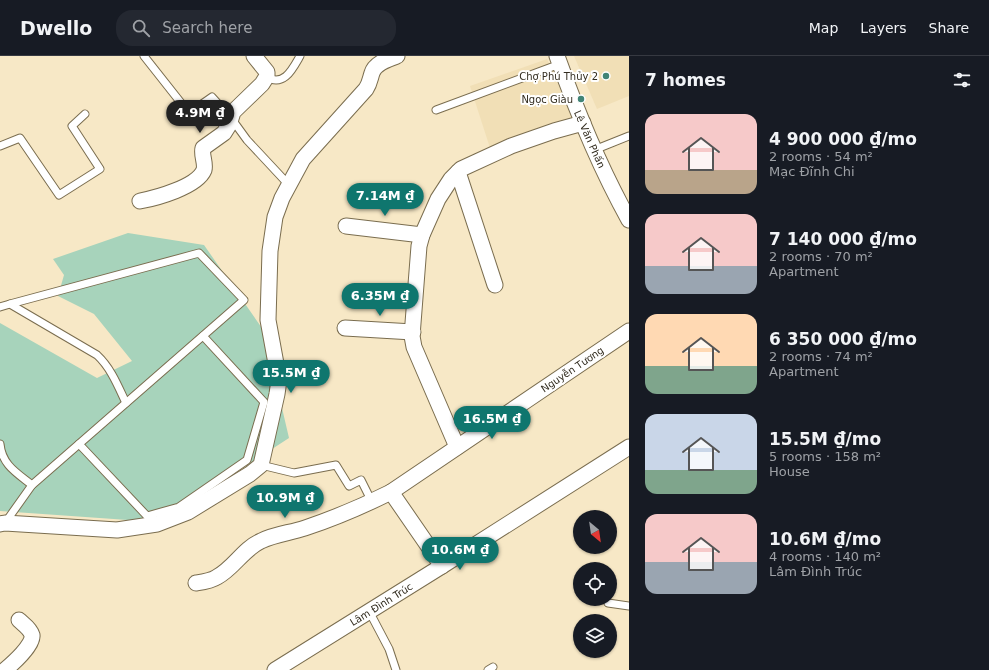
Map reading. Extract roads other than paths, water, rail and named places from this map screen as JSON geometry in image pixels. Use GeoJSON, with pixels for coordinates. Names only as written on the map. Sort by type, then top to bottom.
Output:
{"type":"FeatureCollection","features":[{"type":"Feature","properties":{"kind":"street"},"geometry":{"type":"LineString","coordinates":[[140,201],[161,197],[189,184],[198,177],[204,168],[203,148],[228,129],[233,112],[262,84],[266,77],[268,72],[254,56]]}},
{"type":"Feature","properties":{"kind":"street"},"geometry":{"type":"LineString","coordinates":[[2,523],[117,530],[157,524],[188,512],[250,474],[261,465],[278,394],[279,380],[268,320],[270,251],[276,217],[282,198],[303,159],[366,89],[371,82],[372,72],[376,66],[397,56]]}},
{"type":"Feature","properties":{"kind":"street","name":"Lê Văn Phấn"},"geometry":{"type":"LineString","coordinates":[[559,60],[594,150],[613,191],[629,220]]}},
{"type":"Feature","properties":{"kind":"street"},"geometry":{"type":"LineString","coordinates":[[457,447],[414,347],[413,332],[417,262],[422,235],[438,199],[451,179],[458,172],[470,164],[512,146],[554,131],[583,123]]}},
{"type":"Feature","properties":{"kind":"street"},"geometry":{"type":"LineString","coordinates":[[458,172],[495,285]]}},
{"type":"Feature","properties":{"kind":"street"},"geometry":{"type":"LineString","coordinates":[[346,226],[422,235]]}},
{"type":"Feature","properties":{"kind":"street"},"geometry":{"type":"LineString","coordinates":[[345,328],[413,332]]}},
{"type":"Feature","properties":{"kind":"street","name":"Nguyễn Tương"},"geometry":{"type":"LineString","coordinates":[[196,583],[216,578],[251,546],[260,541],[272,536],[327,521],[372,502],[391,492],[629,331]]}},
{"type":"Feature","properties":{"kind":"street","name":"Lâm Đình Trúc"},"geometry":{"type":"LineString","coordinates":[[275,670],[629,447]]}},
{"type":"Feature","properties":{"kind":"street"},"geometry":{"type":"LineString","coordinates":[[391,492],[442,566]]}},
{"type":"Feature","properties":{"kind":"street"},"geometry":{"type":"LineString","coordinates":[[5,670],[18,659],[31,640],[32,635],[29,629],[19,620]]}},
{"type":"Feature","properties":{"kind":"lane"},"geometry":{"type":"LineString","coordinates":[[144,56],[189,113],[212,97],[231,118],[247,140],[289,184]]}},
{"type":"Feature","properties":{"kind":"lane"},"geometry":{"type":"LineString","coordinates":[[266,77],[274,81],[286,77],[300,56]]}},
{"type":"Feature","properties":{"kind":"lane"},"geometry":{"type":"LineString","coordinates":[[436,110],[559,60]]}},
{"type":"Feature","properties":{"kind":"lane"},"geometry":{"type":"LineString","coordinates":[[0,146],[20,138],[59,195],[100,169],[72,126],[85,114]]}},
{"type":"Feature","properties":{"kind":"lane"},"geometry":{"type":"LineString","coordinates":[[594,150],[629,136]]}},
{"type":"Feature","properties":{"kind":"lane"},"geometry":{"type":"LineString","coordinates":[[0,307],[200,253],[244,300],[32,485],[2,523]]}},
{"type":"Feature","properties":{"kind":"lane"},"geometry":{"type":"LineString","coordinates":[[10,304],[97,355],[106,363],[126,403]]}},
{"type":"Feature","properties":{"kind":"lane"},"geometry":{"type":"LineString","coordinates":[[79,444],[147,516],[179,507],[247,460],[264,402],[203,336]]}},
{"type":"Feature","properties":{"kind":"lane"},"geometry":{"type":"LineString","coordinates":[[0,444],[5,462],[32,485]]}},
{"type":"Feature","properties":{"kind":"lane"},"geometry":{"type":"LineString","coordinates":[[261,465],[294,473],[336,465],[349,486],[361,480],[372,502]]}},
{"type":"Feature","properties":{"kind":"lane"},"geometry":{"type":"LineString","coordinates":[[617,604],[629,606]]}},
{"type":"Feature","properties":{"kind":"lane"},"geometry":{"type":"LineString","coordinates":[[369,611],[389,649],[396,670]]}},
{"type":"Feature","properties":{"kind":"place","name":"Chợ Phú Thủy 2"},"geometry":{"type":"Point","coordinates":[606,76]}},
{"type":"Feature","properties":{"kind":"place","name":"Ngọc Giàu"},"geometry":{"type":"Point","coordinates":[581,99]}}]}
